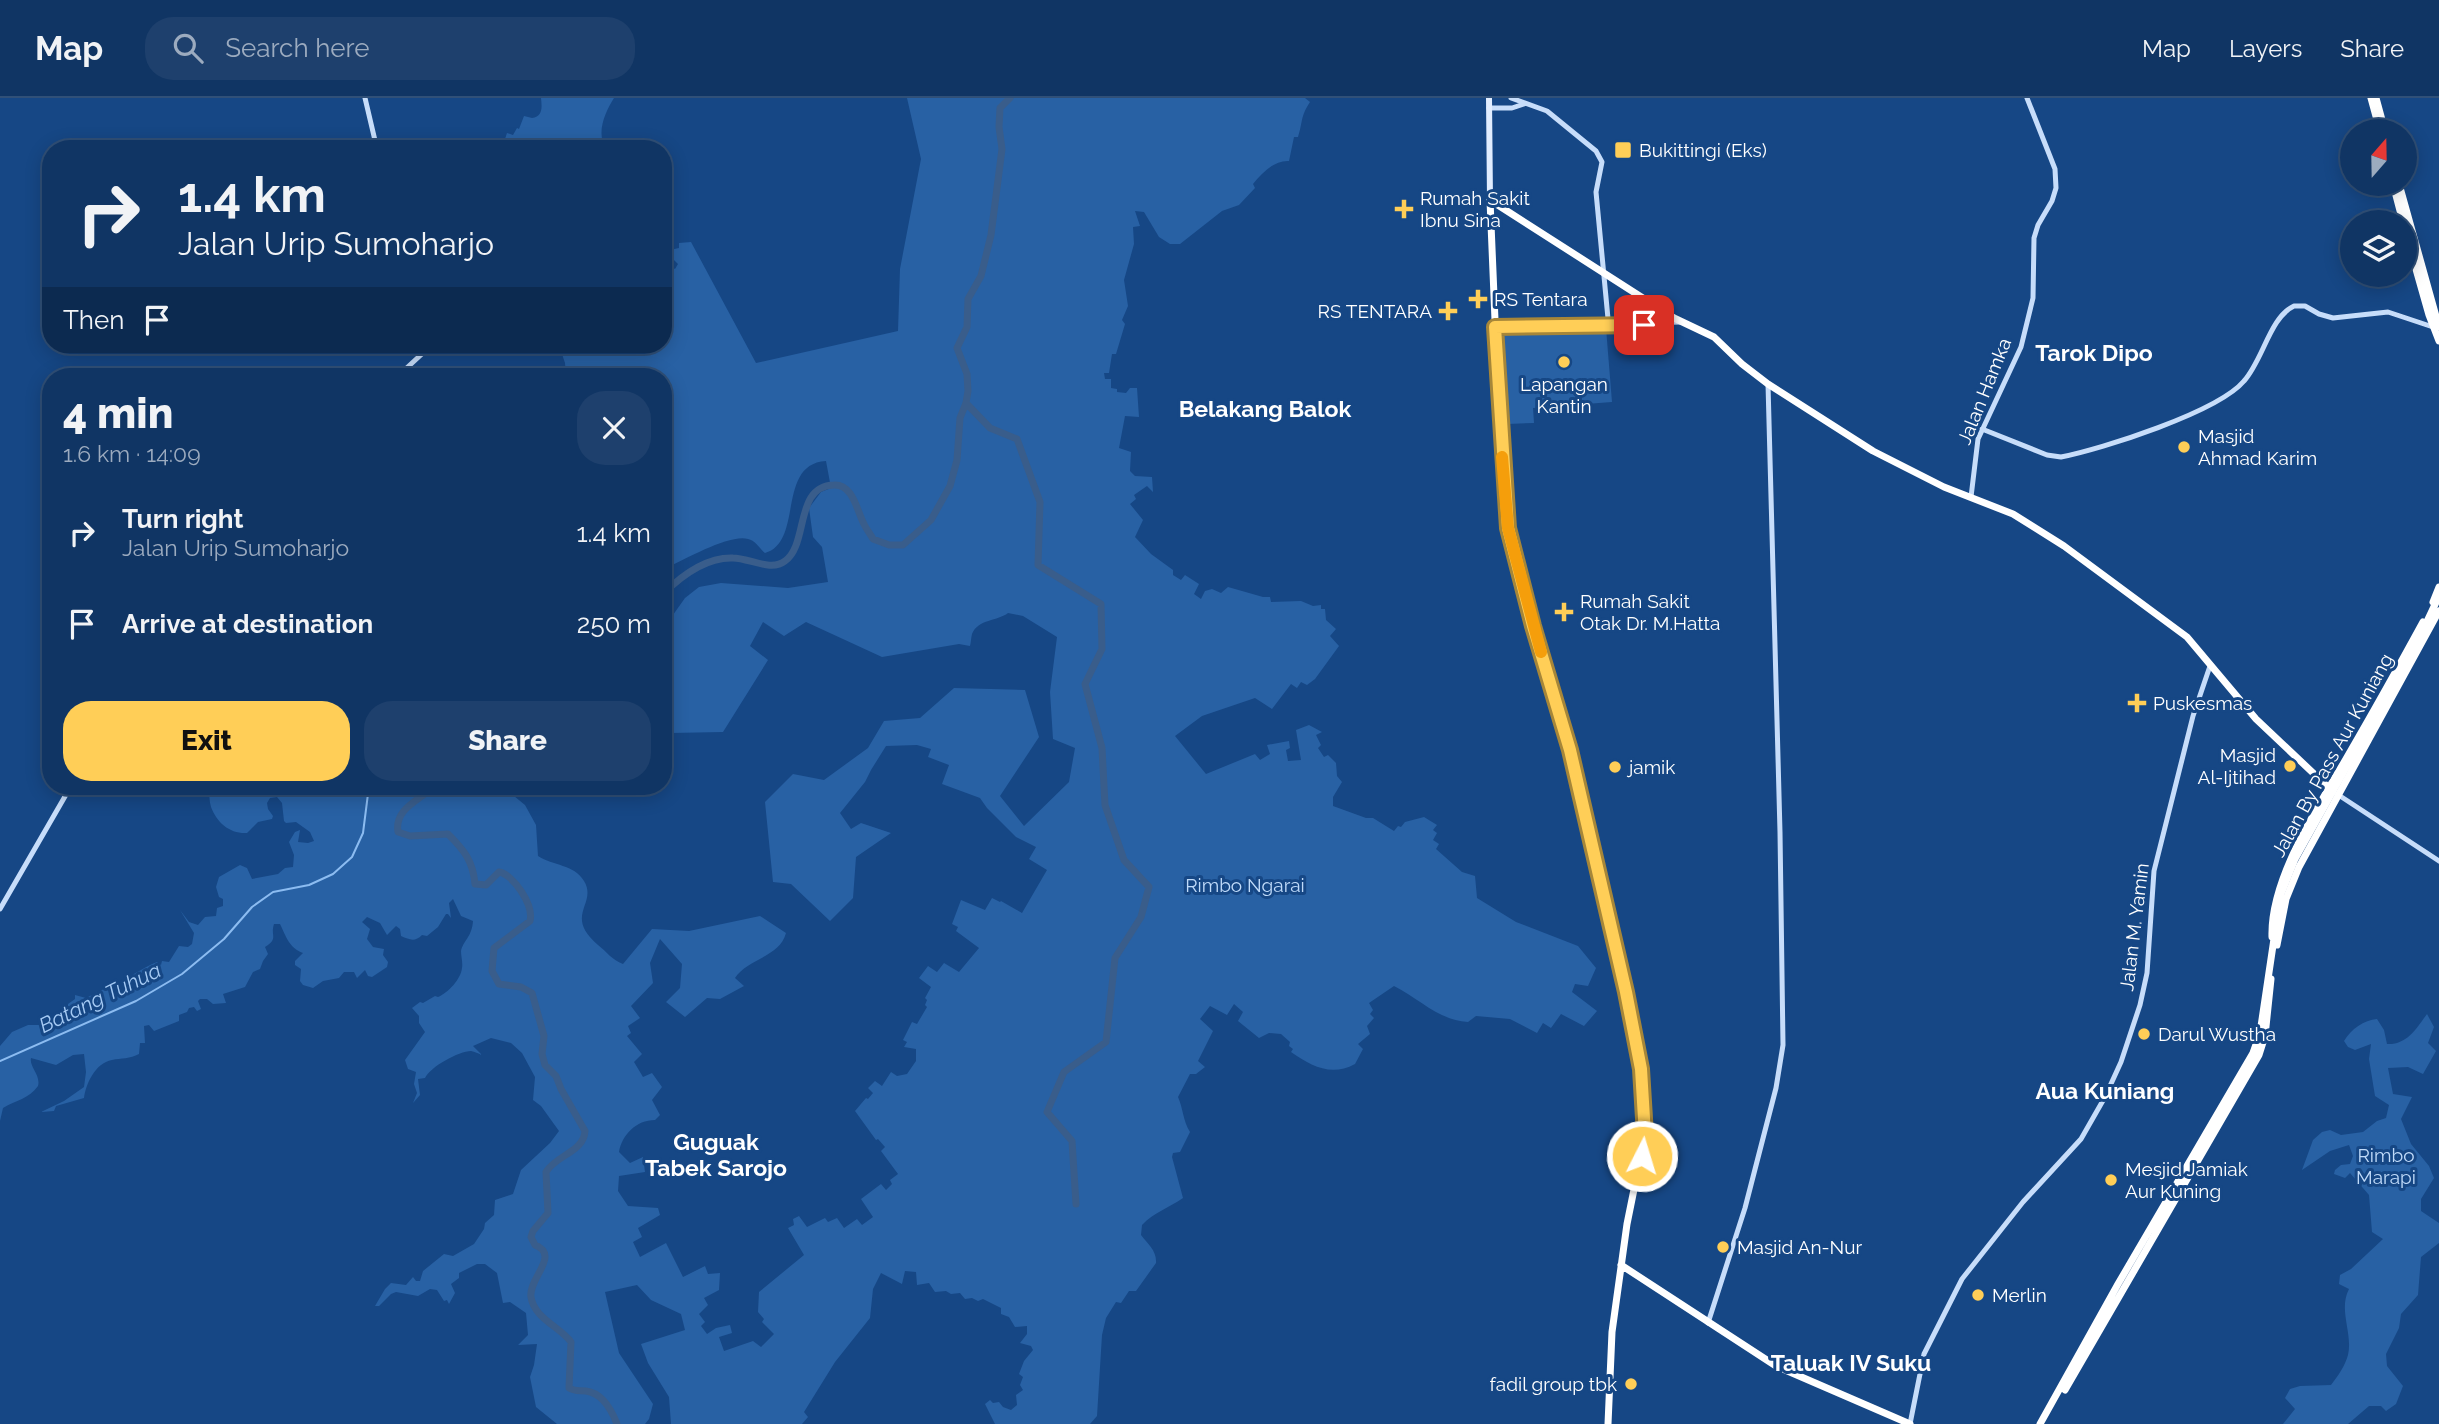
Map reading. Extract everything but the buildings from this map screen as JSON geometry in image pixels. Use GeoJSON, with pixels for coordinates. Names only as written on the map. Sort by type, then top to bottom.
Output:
{"type":"FeatureCollection","features":[{"type":"Feature","properties":{"kind":"highway"},"geometry":{"type":"LineString","coordinates":[[2371,98],[2377,119]]}},
{"type":"Feature","properties":{"kind":"highway"},"geometry":{"type":"LineString","coordinates":[[2376,98],[2382,119]]}},
{"type":"Feature","properties":{"kind":"highway"},"geometry":{"type":"LineString","coordinates":[[1490,200],[1681,322],[1714,337],[1742,364],[1769,384],[1873,451],[1915,474],[2024,519],[2187,637],[2256,719],[2329,788]]}},
{"type":"Feature","properties":{"kind":"highway"},"geometry":{"type":"LineString","coordinates":[[1490,200],[1508,528],[1533,626],[1570,750],[1641,1064],[1645,1135],[1627,1224],[1612,1332],[1608,1424]]}},
{"type":"Feature","properties":{"kind":"highway"},"geometry":{"type":"LineString","coordinates":[[2417,261],[2439,341]]}},
{"type":"Feature","properties":{"kind":"highway","name":"Jalan By Pass Aur Kuniang"},"geometry":{"type":"LineString","coordinates":[[2043,1424],[2120,1286],[2218,1121],[2257,1046],[2275,944],[2289,888],[2439,587]]}},
{"type":"Feature","properties":{"kind":"highway","name":"Jalan By Pass Aur Kuniang"},"geometry":{"type":"LineString","coordinates":[[2275,944],[2281,894],[2295,859],[2422,632],[2439,596]]}},
{"type":"Feature","properties":{"kind":"highway","name":"Jalan By Pass Aur Kuniang"},"geometry":{"type":"LineString","coordinates":[[2276,933],[2284,895],[2298,861],[2439,603]]}},
{"type":"Feature","properties":{"kind":"highway","name":"Jalan By Pass Aur Kuniang"},"geometry":{"type":"LineString","coordinates":[[2275,944],[2272,919],[2280,885],[2294,853],[2329,788],[2361,742],[2439,611]]}},
{"type":"Feature","properties":{"kind":"highway"},"geometry":{"type":"LineString","coordinates":[[1621,1265],[1708,1323],[1791,1373],[1910,1424]]}},
{"type":"Feature","properties":{"kind":"main road"},"geometry":{"type":"LineString","coordinates":[[1489,98],[1490,200]]}},
{"type":"Feature","properties":{"kind":"street"},"geometry":{"type":"LineString","coordinates":[[365,98],[375,140]]}},
{"type":"Feature","properties":{"kind":"street"},"geometry":{"type":"LineString","coordinates":[[1511,98],[1547,111],[1601,158],[1596,192],[1609,326]]}},
{"type":"Feature","properties":{"kind":"street","name":"Jalan Hamka"},"geometry":{"type":"LineString","coordinates":[[1970,497],[1974,458],[1982,429],[2021,347],[2033,298],[2034,238],[2056,188],[2055,169],[2027,98]]}},
{"type":"Feature","properties":{"kind":"street"},"geometry":{"type":"LineString","coordinates":[[1489,108],[1512,108],[1524,104]]}},
{"type":"Feature","properties":{"kind":"street"},"geometry":{"type":"LineString","coordinates":[[1982,429],[2047,455],[2061,457],[2130,437],[2186,416],[2226,397],[2245,380],[2262,355],[2279,317],[2294,306],[2305,306],[2333,318],[2388,312],[2436,327]]}},
{"type":"Feature","properties":{"kind":"street"},"geometry":{"type":"LineString","coordinates":[[1495,327],[1681,322]]}},
{"type":"Feature","properties":{"kind":"street"},"geometry":{"type":"LineString","coordinates":[[405,368],[418,354]]}},
{"type":"Feature","properties":{"kind":"street"},"geometry":{"type":"LineString","coordinates":[[1708,1323],[1745,1208],[1776,1088],[1783,1045],[1769,384]]}},
{"type":"Feature","properties":{"kind":"street","name":"Jalan M. Yamin"},"geometry":{"type":"LineString","coordinates":[[1910,1424],[1924,1354],[1957,1287],[2023,1202],[2081,1139],[2121,1062],[2140,1005],[2147,973],[2154,871],[2193,716],[2210,666]]}},
{"type":"Feature","properties":{"kind":"street"},"geometry":{"type":"LineString","coordinates":[[2337,794],[2439,862]]}},
{"type":"Feature","properties":{"kind":"street"},"geometry":{"type":"LineString","coordinates":[[0,909],[66,795]]}},
{"type":"Feature","properties":{"kind":"green space"},"geometry":{"type":"Polygon","coordinates":[[[541,98],[614,98],[605,117],[602,140],[505,140],[507,133],[513,135],[517,128],[519,129],[524,116],[532,118],[540,113],[541,98]]]}},
{"type":"Feature","properties":{"kind":"green space","name":"Rimbo Ngarai"},"geometry":{"type":"Polygon","coordinates":[[[907,98],[1305,98],[1310,102],[1298,137],[1294,137],[1289,161],[1269,168],[1253,184],[1255,188],[1239,205],[1222,211],[1180,244],[1170,244],[1159,237],[1144,212],[1135,211],[1140,226],[1133,227],[1134,244],[1124,280],[1128,306],[1122,320],[1125,324],[1116,354],[1112,354],[1109,373],[1104,373],[1105,379],[1111,379],[1111,388],[1117,389],[1117,392],[1126,393],[1130,388],[1137,388],[1139,417],[1125,416],[1119,448],[1131,452],[1130,471],[1135,476],[1152,477],[1153,492],[1147,486],[1134,495],[1136,499],[1130,504],[1143,520],[1135,537],[1151,554],[1173,570],[1173,575],[1181,580],[1185,575],[1199,584],[1194,594],[1201,599],[1205,591],[1212,589],[1221,593],[1228,587],[1270,597],[1271,602],[1301,601],[1313,606],[1321,605],[1321,609],[1325,609],[1326,620],[1336,629],[1330,636],[1339,646],[1315,679],[1307,685],[1301,682],[1297,688],[1291,684],[1272,709],[1255,698],[1202,716],[1175,736],[1206,774],[1255,754],[1260,760],[1270,754],[1267,745],[1289,741],[1290,748],[1286,750],[1288,761],[1301,760],[1296,730],[1309,725],[1322,732],[1316,735],[1321,745],[1318,748],[1324,757],[1328,755],[1336,763],[1337,776],[1342,782],[1333,797],[1333,806],[1373,818],[1394,831],[1405,822],[1424,817],[1437,825],[1433,830],[1437,833],[1433,840],[1439,844],[1436,849],[1462,872],[1475,876],[1477,898],[1516,922],[1578,946],[1596,968],[1588,986],[1575,984],[1572,992],[1597,1011],[1584,1026],[1561,1014],[1551,1028],[1543,1023],[1537,1033],[1510,1019],[1476,1016],[1468,1022],[1457,1020],[1429,1008],[1394,986],[1369,1003],[1373,1010],[1370,1014],[1374,1018],[1367,1026],[1370,1034],[1358,1044],[1363,1049],[1355,1064],[1329,1070],[1306,1062],[1291,1052],[1293,1049],[1289,1046],[1290,1042],[1281,1034],[1269,1033],[1259,1038],[1238,1021],[1243,1012],[1234,1004],[1227,1015],[1210,1006],[1200,1019],[1213,1031],[1198,1061],[1205,1067],[1196,1074],[1190,1074],[1178,1097],[1190,1132],[1180,1152],[1173,1153],[1172,1157],[1183,1198],[1142,1225],[1141,1235],[1154,1251],[1156,1263],[1136,1291],[1129,1291],[1121,1303],[1116,1302],[1106,1318],[1102,1335],[1097,1416],[1090,1424],[995,1424],[985,1404],[990,1400],[993,1403],[999,1402],[1011,1410],[1017,1405],[1016,1395],[1023,1390],[1020,1385],[1023,1377],[1019,1374],[1024,1361],[1033,1350],[1031,1346],[1020,1343],[1027,1334],[1027,1326],[1015,1327],[1009,1317],[1001,1314],[1001,1308],[983,1299],[978,1301],[965,1299],[960,1293],[935,1292],[929,1283],[917,1285],[916,1272],[905,1271],[902,1284],[881,1273],[873,1289],[870,1318],[835,1362],[804,1412],[808,1417],[802,1424],[671,1424],[669,1397],[648,1363],[641,1344],[685,1330],[681,1314],[651,1300],[637,1285],[605,1292],[619,1353],[653,1404],[645,1424],[557,1424],[536,1407],[530,1377],[537,1344],[518,1345],[528,1335],[526,1313],[510,1302],[503,1303],[497,1273],[485,1264],[477,1264],[459,1273],[459,1278],[451,1284],[455,1293],[449,1304],[437,1290],[430,1289],[418,1296],[396,1292],[379,1306],[375,1306],[391,1283],[406,1285],[413,1277],[420,1281],[423,1271],[444,1254],[453,1256],[474,1244],[485,1223],[494,1215],[495,1200],[513,1194],[521,1170],[559,1131],[541,1106],[533,1100],[535,1077],[522,1053],[511,1043],[491,1038],[473,1046],[482,1055],[471,1051],[459,1054],[445,1060],[425,1078],[418,1079],[420,1095],[413,1103],[417,1093],[414,1084],[416,1072],[408,1069],[405,1060],[425,1032],[419,1023],[419,1016],[412,1008],[420,1002],[442,995],[457,981],[462,968],[461,951],[473,921],[461,916],[453,899],[449,903],[451,918],[446,914],[438,927],[427,936],[422,935],[415,939],[401,936],[400,929],[396,926],[387,935],[380,923],[367,917],[362,922],[370,929],[367,939],[373,947],[384,949],[387,967],[372,977],[368,976],[365,970],[357,978],[354,972],[344,972],[339,978],[323,981],[313,988],[303,985],[300,981],[301,969],[295,965],[295,961],[303,953],[291,945],[280,924],[274,924],[273,939],[265,947],[268,954],[260,969],[253,972],[245,987],[223,994],[226,1003],[213,1004],[207,999],[200,999],[198,1001],[201,1009],[197,1011],[194,1007],[189,1008],[187,1012],[179,1015],[179,1021],[154,1031],[149,1025],[144,1026],[145,1043],[140,1043],[139,1054],[101,1065],[89,1081],[84,1098],[56,1106],[54,1111],[41,1112],[84,1087],[84,1054],[73,1055],[56,1065],[31,1058],[38,1086],[26,1097],[3,1108],[0,1121],[0,1046],[12,1032],[28,1025],[44,1025],[68,1018],[68,1004],[75,999],[75,995],[86,998],[108,987],[108,982],[121,984],[157,962],[161,965],[162,961],[169,962],[179,946],[188,947],[192,944],[194,933],[180,910],[189,922],[198,925],[205,917],[216,916],[217,908],[223,906],[223,899],[219,897],[216,887],[219,877],[240,865],[247,868],[252,879],[278,874],[285,868],[293,867],[294,855],[289,842],[295,832],[300,830],[298,842],[314,841],[310,832],[296,822],[284,821],[282,803],[277,797],[270,798],[267,803],[272,819],[258,822],[247,833],[241,833],[225,826],[217,818],[209,795],[418,795],[414,802],[428,795],[511,795],[525,805],[536,825],[538,856],[575,871],[584,881],[587,896],[583,910],[583,926],[598,945],[619,962],[623,964],[652,929],[689,931],[760,916],[786,933],[777,947],[747,966],[735,978],[744,986],[720,999],[707,998],[685,1017],[666,1002],[680,988],[682,964],[660,939],[650,963],[653,983],[631,1006],[640,1018],[628,1026],[631,1033],[627,1036],[642,1054],[634,1062],[643,1077],[652,1073],[662,1087],[652,1100],[660,1115],[655,1120],[642,1123],[631,1130],[623,1140],[619,1152],[630,1163],[643,1157],[645,1172],[619,1176],[618,1191],[628,1206],[658,1208],[660,1215],[638,1228],[642,1237],[633,1242],[640,1257],[666,1243],[683,1277],[705,1266],[708,1274],[720,1273],[719,1290],[704,1298],[708,1305],[699,1314],[705,1322],[701,1326],[707,1334],[716,1328],[730,1325],[732,1333],[719,1337],[724,1351],[753,1341],[761,1347],[774,1334],[762,1322],[764,1319],[758,1312],[759,1292],[804,1255],[788,1228],[794,1225],[793,1219],[799,1216],[807,1227],[825,1218],[828,1222],[837,1218],[844,1228],[857,1219],[862,1225],[873,1217],[861,1199],[881,1184],[886,1190],[892,1184],[890,1180],[898,1174],[881,1151],[885,1147],[876,1140],[855,1111],[873,1093],[868,1088],[875,1081],[882,1086],[891,1072],[897,1076],[907,1074],[916,1061],[916,1049],[904,1047],[907,1042],[903,1040],[912,1022],[917,1024],[927,1007],[925,998],[931,987],[919,978],[928,966],[937,972],[944,963],[959,972],[979,948],[956,931],[958,927],[952,924],[961,900],[985,910],[992,898],[1022,913],[1047,870],[1029,859],[1036,847],[1016,837],[980,798],[942,784],[949,765],[928,757],[931,749],[917,745],[886,746],[865,782],[840,813],[851,829],[861,823],[891,833],[856,857],[853,898],[830,921],[791,884],[773,882],[765,802],[793,774],[824,780],[868,748],[884,721],[920,718],[954,688],[1025,690],[1039,737],[1000,796],[1024,826],[1069,782],[1075,748],[1053,739],[1050,692],[1057,637],[1023,616],[1008,613],[975,629],[970,646],[959,644],[882,657],[806,622],[784,636],[763,622],[750,646],[768,660],[723,732],[672,733],[672,616],[685,598],[699,587],[721,583],[788,588],[828,582],[822,547],[813,537],[809,508],[821,492],[831,488],[826,461],[811,465],[801,475],[784,534],[777,546],[765,553],[750,540],[740,538],[709,548],[672,565],[672,368],[565,368],[562,354],[672,354],[672,267],[675,269],[678,264],[672,258],[672,250],[679,248],[679,243],[691,242],[756,363],[898,331],[900,269],[921,159],[907,98]]]}},
{"type":"Feature","properties":{"kind":"green space"},"geometry":{"type":"Polygon","coordinates":[[[1606,328],[1612,402],[1533,408],[1534,423],[1507,424],[1501,335],[1606,328]]]}},
{"type":"Feature","properties":{"kind":"green space","name":"Rimbo Marapi"},"geometry":{"type":"Polygon","coordinates":[[[2427,1014],[2434,1027],[2428,1043],[2436,1051],[2423,1074],[2408,1067],[2388,1068],[2393,1094],[2412,1097],[2401,1119],[2411,1144],[2429,1166],[2434,1178],[2421,1199],[2421,1211],[2439,1223],[2439,1243],[2421,1257],[2418,1295],[2401,1314],[2399,1328],[2386,1354],[2387,1366],[2403,1386],[2396,1404],[2386,1411],[2381,1406],[2369,1406],[2348,1424],[2283,1424],[2295,1409],[2285,1398],[2290,1389],[2331,1385],[2343,1367],[2349,1347],[2345,1305],[2349,1289],[2339,1284],[2340,1275],[2351,1269],[2383,1239],[2372,1232],[2369,1195],[2350,1173],[2345,1178],[2334,1174],[2341,1165],[2350,1164],[2353,1156],[2349,1145],[2330,1151],[2302,1170],[2313,1140],[2322,1132],[2330,1130],[2341,1135],[2363,1132],[2377,1121],[2386,1118],[2389,1105],[2375,1096],[2369,1059],[2371,1044],[2355,1050],[2348,1047],[2344,1041],[2358,1026],[2377,1019],[2384,1030],[2387,1044],[2394,1044],[2406,1039],[2427,1014]]]}},
{"type":"Feature","properties":{"kind":"waterway"},"geometry":{"type":"LineString","coordinates":[[672,586],[686,574],[713,561],[733,558],[767,565],[785,561],[797,542],[807,505],[821,488],[834,485],[846,489],[873,539],[889,545],[903,545],[931,520],[950,486],[957,460],[960,418],[968,391],[967,374],[957,348],[967,327],[968,299],[981,276],[991,235],[1002,149],[1000,108],[1010,98]]}},
{"type":"Feature","properties":{"kind":"waterway"},"geometry":{"type":"LineString","coordinates":[[966,403],[990,428],[1017,439],[1040,502],[1038,565],[1101,604],[1102,649],[1085,684],[1102,748],[1105,805],[1124,860],[1149,887],[1141,917],[1115,958],[1106,1042],[1064,1072],[1047,1112],[1072,1141],[1076,1204]]}},
{"type":"Feature","properties":{"kind":"waterway","name":"Batang Tuhua"},"geometry":{"type":"LineString","coordinates":[[0,1061],[136,1001],[182,974],[224,939],[252,907],[273,892],[309,885],[333,874],[352,857],[363,833],[368,795]]}},
{"type":"Feature","properties":{"kind":"waterway"},"geometry":{"type":"LineString","coordinates":[[424,795],[404,811],[400,817],[398,832],[410,836],[448,834],[467,856],[475,884],[486,885],[499,872],[505,874],[516,884],[529,907],[530,921],[494,948],[492,971],[499,984],[521,987],[532,993],[544,1036],[542,1054],[545,1065],[556,1076],[585,1131],[580,1144],[556,1161],[546,1172],[548,1213],[531,1237],[545,1255],[531,1290],[531,1297],[542,1317],[571,1342],[569,1388],[597,1395],[609,1408],[617,1424]]}},
{"type":"Feature","properties":{"kind":"slow traffic"},"geometry":{"type":"LineString","coordinates":[[1502,457],[1508,528],[1541,652]]}},
{"type":"Feature","properties":{"kind":"place","name":"Bukittingi (Eks)"},"geometry":{"type":"Point","coordinates":[1623,150]}},
{"type":"Feature","properties":{"kind":"place","name":"Rumah Sakit Ibnu Sina"},"geometry":{"type":"Point","coordinates":[1404,209]}},
{"type":"Feature","properties":{"kind":"place","name":"RS Tentara"},"geometry":{"type":"Point","coordinates":[1478,299]}},
{"type":"Feature","properties":{"kind":"place","name":"RS TENTARA"},"geometry":{"type":"Point","coordinates":[1448,311]}},
{"type":"Feature","properties":{"kind":"place","name":"Lapangan Kantin"},"geometry":{"type":"Point","coordinates":[1564,362]}},
{"type":"Feature","properties":{"kind":"place","name":"Masjid Ahmad Karim"},"geometry":{"type":"Point","coordinates":[2184,447]}},
{"type":"Feature","properties":{"kind":"place","name":"Rumah Sakit Otak Dr. M.Hatta"},"geometry":{"type":"Point","coordinates":[1564,612]}},
{"type":"Feature","properties":{"kind":"place","name":"Puskesmas"},"geometry":{"type":"Point","coordinates":[2137,703]}},
{"type":"Feature","properties":{"kind":"place","name":"Masjid Al-Ijtihad"},"geometry":{"type":"Point","coordinates":[2290,766]}},
{"type":"Feature","properties":{"kind":"place","name":"jamik"},"geometry":{"type":"Point","coordinates":[1615,767]}},
{"type":"Feature","properties":{"kind":"place","name":"Darul Wustha"},"geometry":{"type":"Point","coordinates":[2144,1034]}},
{"type":"Feature","properties":{"kind":"place","name":"Mesjid Jamiak Aur Kuning"},"geometry":{"type":"Point","coordinates":[2111,1180]}},
{"type":"Feature","properties":{"kind":"place","name":"Masjid An-Nur"},"geometry":{"type":"Point","coordinates":[1723,1247]}},
{"type":"Feature","properties":{"kind":"place","name":"Merlin"},"geometry":{"type":"Point","coordinates":[1978,1295]}},
{"type":"Feature","properties":{"kind":"place","name":"fadil group tbk"},"geometry":{"type":"Point","coordinates":[1631,1384]}},
{"type":"Feature","properties":{"kind":"district","name":"Tarok Dipo"},"geometry":{"type":"Point","coordinates":[2094,353]}},
{"type":"Feature","properties":{"kind":"district","name":"Belakang Balok"},"geometry":{"type":"Point","coordinates":[1265,409]}},
{"type":"Feature","properties":{"kind":"district","name":"Aua Kuniang"},"geometry":{"type":"Point","coordinates":[2105,1091]}},
{"type":"Feature","properties":{"kind":"district","name":"Guguak Tabek Sarojo"},"geometry":{"type":"Point","coordinates":[716,1155]}},
{"type":"Feature","properties":{"kind":"district","name":"Taluak IV Suku"},"geometry":{"type":"Point","coordinates":[1851,1363]}},
{"type":"Feature","properties":{"kind":"route"},"geometry":{"type":"LineString","coordinates":[[1642,1156],[1645,1135],[1643,1089],[1626,992],[1570,750],[1533,626],[1508,528],[1495,327],[1644,325]]}}]}
